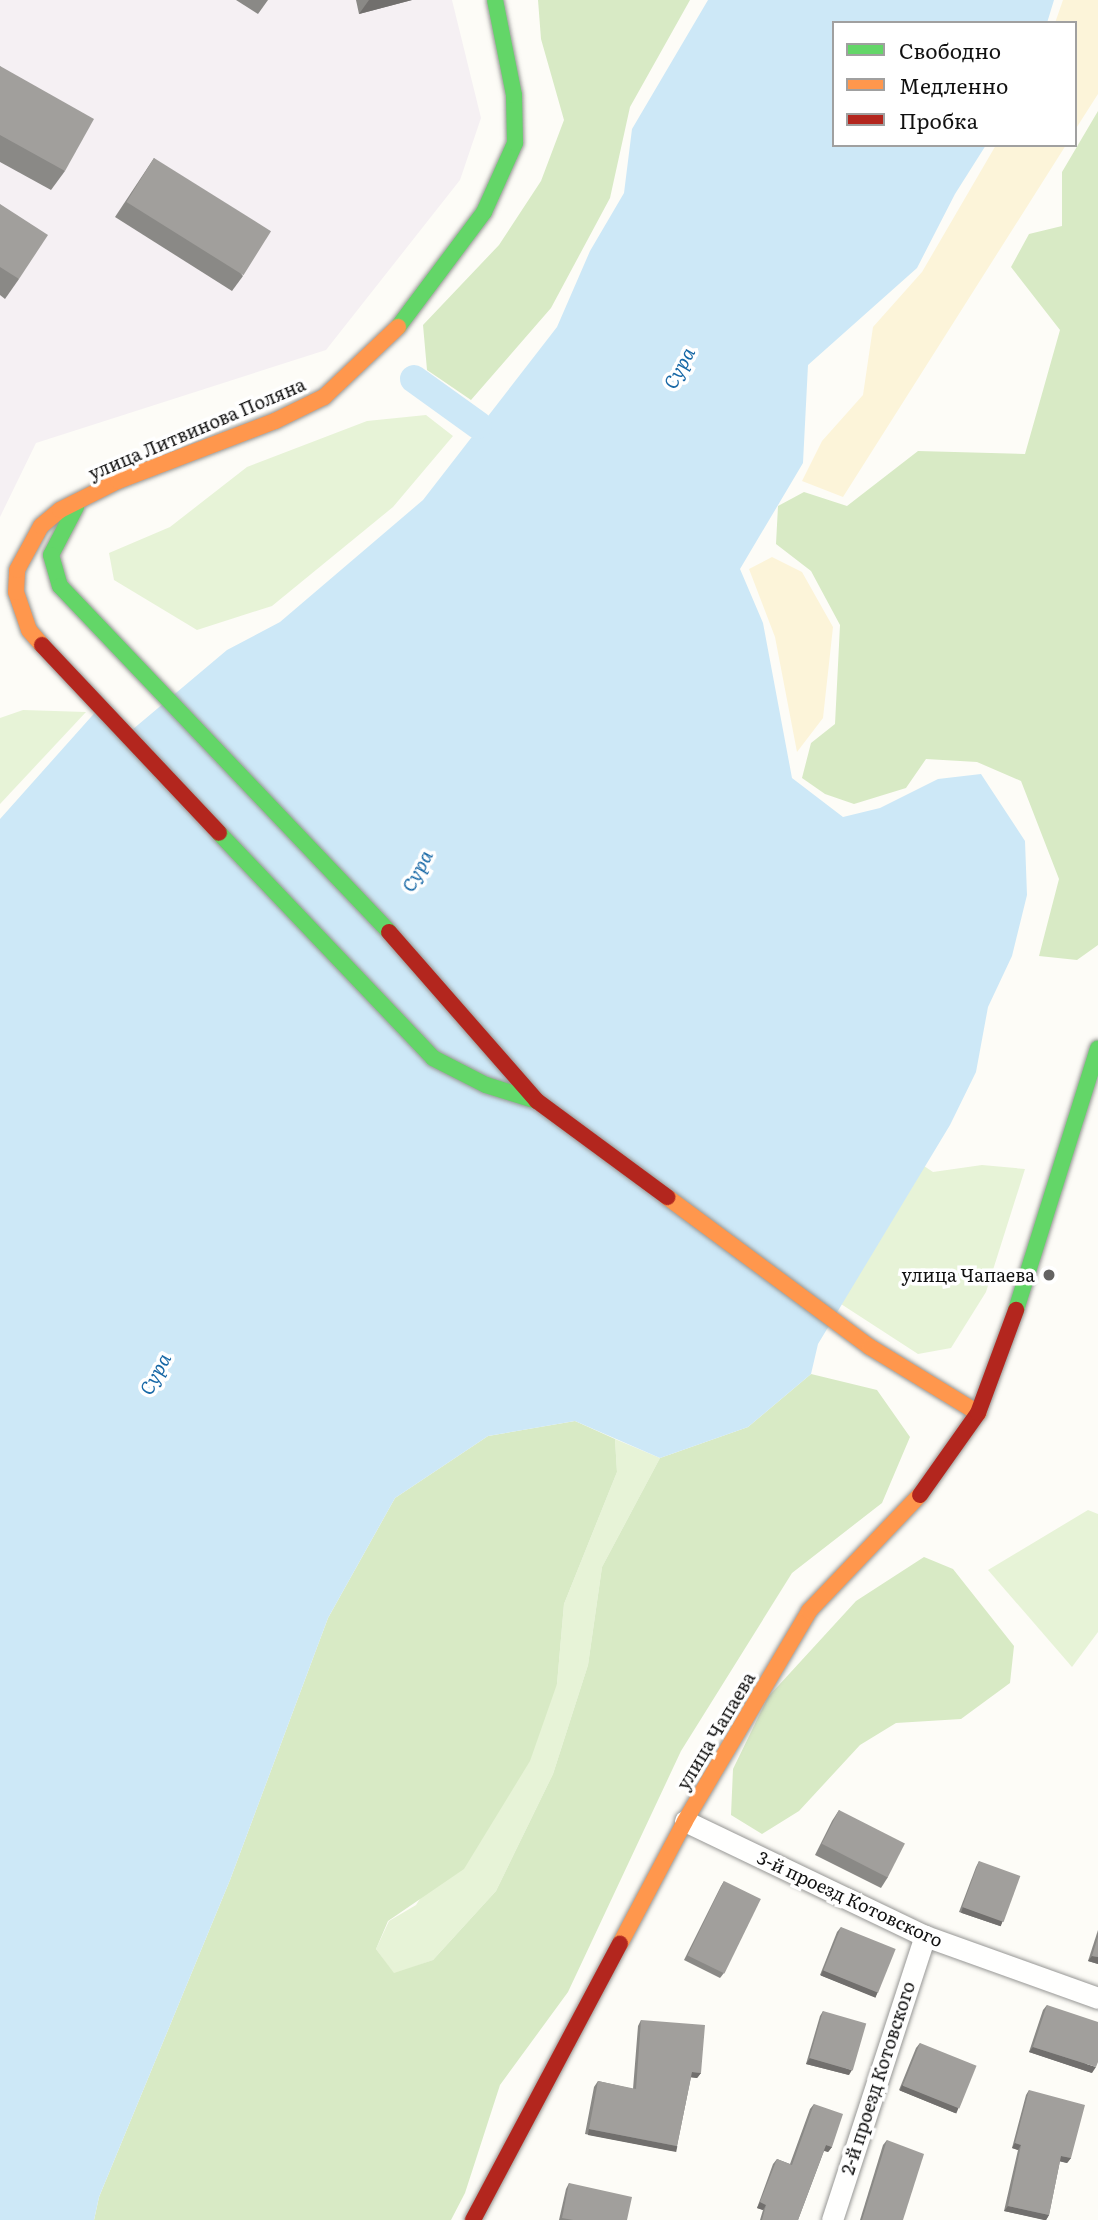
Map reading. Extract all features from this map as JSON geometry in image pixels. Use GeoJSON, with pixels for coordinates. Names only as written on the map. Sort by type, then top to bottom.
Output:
{"type":"FeatureCollection","features":[{"type":"Feature","properties":{"kind":"main road","name":"улица Литвинова Поляна"},"geometry":{"type":"LineString","coordinates":[[495,0],[514,95],[515,143],[502,180],[484,212],[431,288],[376,352],[324,397],[81,499],[41,526],[17,570],[16,592],[29,630],[62,668],[433,1058],[486,1085],[537,1101]]}},
{"type":"Feature","properties":{"kind":"main road"},"geometry":{"type":"LineString","coordinates":[[81,499],[58,534],[52,569],[60,586],[340,876],[537,1101],[870,1347],[978,1413]]}},
{"type":"Feature","properties":{"kind":"main road","name":"улица Чапаева"},"geometry":{"type":"LineString","coordinates":[[473,2220],[685,1821],[809,1611],[931,1484],[978,1413],[1021,1296],[1098,1048]]}},
{"type":"Feature","properties":{"kind":"street","name":"3-й проезд Котовского"},"geometry":{"type":"LineString","coordinates":[[685,1821],[925,1936],[1098,1997]]}},
{"type":"Feature","properties":{"kind":"street","name":"2-й проезд Котовского"},"geometry":{"type":"LineString","coordinates":[[832,2220],[925,1936]]}},
{"type":"Feature","properties":{"kind":"shaded area"},"geometry":{"type":"Polygon","coordinates":[[[0,0],[452,0],[481,118],[460,180],[326,350],[36,443],[0,517],[0,0]]]}},
{"type":"Feature","properties":{"kind":"green space"},"geometry":{"type":"Polygon","coordinates":[[[538,0],[690,0],[630,107],[610,198],[551,308],[471,400],[427,370],[423,325],[499,245],[541,181],[564,120],[541,39],[538,0]]]}},
{"type":"Feature","properties":{"kind":"green space"},"geometry":{"type":"Polygon","coordinates":[[[1098,111],[1098,945],[1077,960],[1039,956],[1059,879],[1021,781],[977,762],[926,759],[906,788],[854,804],[825,794],[802,778],[811,743],[835,724],[840,625],[811,571],[776,544],[778,506],[804,492],[847,506],[918,451],[1025,454],[1060,330],[1011,267],[1029,234],[1062,226],[1062,172],[1098,111]]]}},
{"type":"Feature","properties":{"kind":"green space"},"geometry":{"type":"Polygon","coordinates":[[[426,415],[453,436],[393,507],[272,606],[197,630],[114,580],[109,553],[170,527],[247,467],[367,421],[426,415]]]}},
{"type":"Feature","properties":{"kind":"green space"},"geometry":{"type":"Polygon","coordinates":[[[23,710],[86,712],[0,804],[0,718],[23,710]]]}},
{"type":"Feature","properties":{"kind":"green space"},"geometry":{"type":"Polygon","coordinates":[[[982,1165],[1025,1169],[986,1292],[951,1348],[918,1354],[841,1304],[924,1166],[933,1172],[982,1165]]]}},
{"type":"Feature","properties":{"kind":"green space"},"geometry":{"type":"Polygon","coordinates":[[[811,1374],[877,1390],[910,1437],[882,1503],[792,1573],[681,1751],[568,1992],[500,2085],[465,2193],[451,2220],[94,2220],[99,2197],[230,1880],[328,1618],[395,1498],[488,1436],[575,1421],[615,1439],[617,1472],[564,1604],[557,1684],[530,1761],[464,1869],[388,1921],[376,1949],[394,1973],[433,1960],[496,1891],[553,1774],[588,1665],[602,1567],[660,1458],[748,1427],[811,1374]]]}},
{"type":"Feature","properties":{"kind":"green space"},"geometry":{"type":"Polygon","coordinates":[[[615,1439],[660,1458],[602,1567],[588,1665],[553,1774],[496,1891],[433,1960],[394,1974],[376,1949],[389,1921],[416,1905],[557,1684],[564,1604],[617,1472],[615,1439]]]}},
{"type":"Feature","properties":{"kind":"green space"},"geometry":{"type":"Polygon","coordinates":[[[1088,1510],[1098,1514],[1098,1632],[1072,1667],[988,1570],[1088,1510]]]}},
{"type":"Feature","properties":{"kind":"green space"},"geometry":{"type":"Polygon","coordinates":[[[924,1557],[953,1569],[1014,1646],[1010,1683],[961,1719],[896,1723],[860,1745],[799,1811],[762,1834],[731,1815],[733,1769],[768,1697],[856,1601],[924,1557]]]}},
{"type":"Feature","properties":{"kind":"sand"},"geometry":{"type":"Polygon","coordinates":[[[1063,0],[1098,0],[1098,94],[1077,127],[1077,21],[1056,21],[1063,0]]]}},
{"type":"Feature","properties":{"kind":"sand"},"geometry":{"type":"Polygon","coordinates":[[[995,147],[1065,147],[843,497],[802,481],[822,441],[863,395],[873,327],[922,272],[995,147]]]}},
{"type":"Feature","properties":{"kind":"sand"},"geometry":{"type":"Polygon","coordinates":[[[772,557],[802,572],[833,627],[823,718],[797,752],[775,637],[749,569],[772,557]]]}},
{"type":"Feature","properties":{"kind":"water","name":"Сура"},"geometry":{"type":"Polygon","coordinates":[[[708,0],[1054,0],[1048,21],[832,21],[832,147],[985,147],[955,194],[917,268],[808,365],[803,463],[740,569],[763,623],[792,778],[843,817],[880,808],[938,779],[981,774],[1025,841],[1027,895],[1012,956],[988,1007],[976,1072],[950,1125],[818,1344],[811,1374],[748,1427],[660,1458],[575,1421],[488,1436],[395,1498],[328,1618],[230,1880],[99,2197],[94,2220],[0,2220],[0,819],[99,708],[126,735],[227,650],[280,622],[423,500],[557,327],[590,251],[624,193],[632,129],[708,0]]]}},
{"type":"Feature","properties":{"kind":"building"},"geometry":{"type":"Polygon","coordinates":[[[0,66],[94,119],[65,171],[0,135],[0,66]]]}},
{"type":"Feature","properties":{"kind":"building"},"geometry":{"type":"Polygon","coordinates":[[[154,158],[271,231],[243,275],[126,202],[154,158]]]}},
{"type":"Feature","properties":{"kind":"building"},"geometry":{"type":"Polygon","coordinates":[[[0,204],[48,235],[19,279],[0,267],[0,204]]]}},
{"type":"Feature","properties":{"kind":"building"},"geometry":{"type":"Polygon","coordinates":[[[839,1810],[905,1844],[888,1877],[822,1844],[839,1810]]]}},
{"type":"Feature","properties":{"kind":"building"},"geometry":{"type":"Polygon","coordinates":[[[979,1861],[1020,1876],[1004,1922],[962,1907],[979,1861]]]}},
{"type":"Feature","properties":{"kind":"building"},"geometry":{"type":"Polygon","coordinates":[[[724,1881],[761,1899],[724,1974],[688,1956],[724,1881]]]}},
{"type":"Feature","properties":{"kind":"building"},"geometry":{"type":"Polygon","coordinates":[[[841,1927],[896,1949],[878,1993],[823,1971],[841,1927]]]}},
{"type":"Feature","properties":{"kind":"building"},"geometry":{"type":"Polygon","coordinates":[[[1098,1937],[1098,1957],[1092,1956],[1098,1937]]]}},
{"type":"Feature","properties":{"kind":"building"},"geometry":{"type":"Polygon","coordinates":[[[1047,2005],[1098,2022],[1096,2067],[1033,2047],[1047,2005]]]}},
{"type":"Feature","properties":{"kind":"building"},"geometry":{"type":"Polygon","coordinates":[[[823,2011],[866,2023],[853,2071],[809,2058],[823,2011]]]}},
{"type":"Feature","properties":{"kind":"building"},"geometry":{"type":"Polygon","coordinates":[[[641,2020],[705,2025],[701,2073],[692,2072],[677,2146],[589,2129],[598,2081],[636,2089],[641,2020]]]}},
{"type":"Feature","properties":{"kind":"building"},"geometry":{"type":"Polygon","coordinates":[[[920,2043],[977,2066],[959,2109],[903,2086],[920,2043]]]}},
{"type":"Feature","properties":{"kind":"building"},"geometry":{"type":"Polygon","coordinates":[[[1029,2090],[1085,2105],[1071,2158],[1061,2156],[1049,2215],[1008,2206],[1021,2145],[1015,2143],[1029,2090]]]}},
{"type":"Feature","properties":{"kind":"building"},"geometry":{"type":"Polygon","coordinates":[[[814,2104],[843,2114],[832,2147],[826,2145],[798,2220],[762,2220],[766,2205],[760,2202],[777,2159],[792,2165],[814,2104]]]}},
{"type":"Feature","properties":{"kind":"building"},"geometry":{"type":"Polygon","coordinates":[[[887,2140],[924,2154],[903,2220],[862,2220],[887,2140]]]}},
{"type":"Feature","properties":{"kind":"building"},"geometry":{"type":"Polygon","coordinates":[[[569,2183],[632,2197],[627,2220],[562,2218],[569,2183]]]}},
{"type":"Feature","properties":{"kind":"waterway"},"geometry":{"type":"LineString","coordinates":[[414,379],[478,425]]}},
{"type":"Feature","properties":{"kind":"traffic: fast"},"geometry":{"type":"LineString","coordinates":[[398,327],[484,212],[515,143],[514,95],[495,0]]}},
{"type":"Feature","properties":{"kind":"traffic: fast"},"geometry":{"type":"LineString","coordinates":[[76,507],[51,555],[60,586],[389,932]]}},
{"type":"Feature","properties":{"kind":"traffic: fast"},"geometry":{"type":"LineString","coordinates":[[219,833],[433,1058],[486,1085],[537,1101]]}},
{"type":"Feature","properties":{"kind":"traffic: fast"},"geometry":{"type":"LineString","coordinates":[[1016,1310],[1098,1049]]}},
{"type":"Feature","properties":{"kind":"traffic: slow"},"geometry":{"type":"LineString","coordinates":[[42,645],[29,630],[16,592],[17,570],[41,526],[60,510],[118,481],[275,421],[324,397],[398,327]]}},
{"type":"Feature","properties":{"kind":"traffic: slow"},"geometry":{"type":"LineString","coordinates":[[667,1197],[870,1347],[978,1413]]}},
{"type":"Feature","properties":{"kind":"traffic: slow"},"geometry":{"type":"LineString","coordinates":[[620,1944],[685,1821],[809,1611],[920,1495]]}},
{"type":"Feature","properties":{"kind":"traffic: jam"},"geometry":{"type":"LineString","coordinates":[[42,645],[219,833]]}},
{"type":"Feature","properties":{"kind":"traffic: jam"},"geometry":{"type":"LineString","coordinates":[[389,932],[537,1101],[667,1197]]}},
{"type":"Feature","properties":{"kind":"traffic: jam"},"geometry":{"type":"LineString","coordinates":[[920,1495],[978,1413],[1016,1310]]}},
{"type":"Feature","properties":{"kind":"traffic: jam"},"geometry":{"type":"LineString","coordinates":[[473,2220],[620,1944]]}},
{"type":"Feature","properties":{"kind":"place","name":"улица Чапаева"},"geometry":{"type":"Point","coordinates":[1049,1275]}}]}
